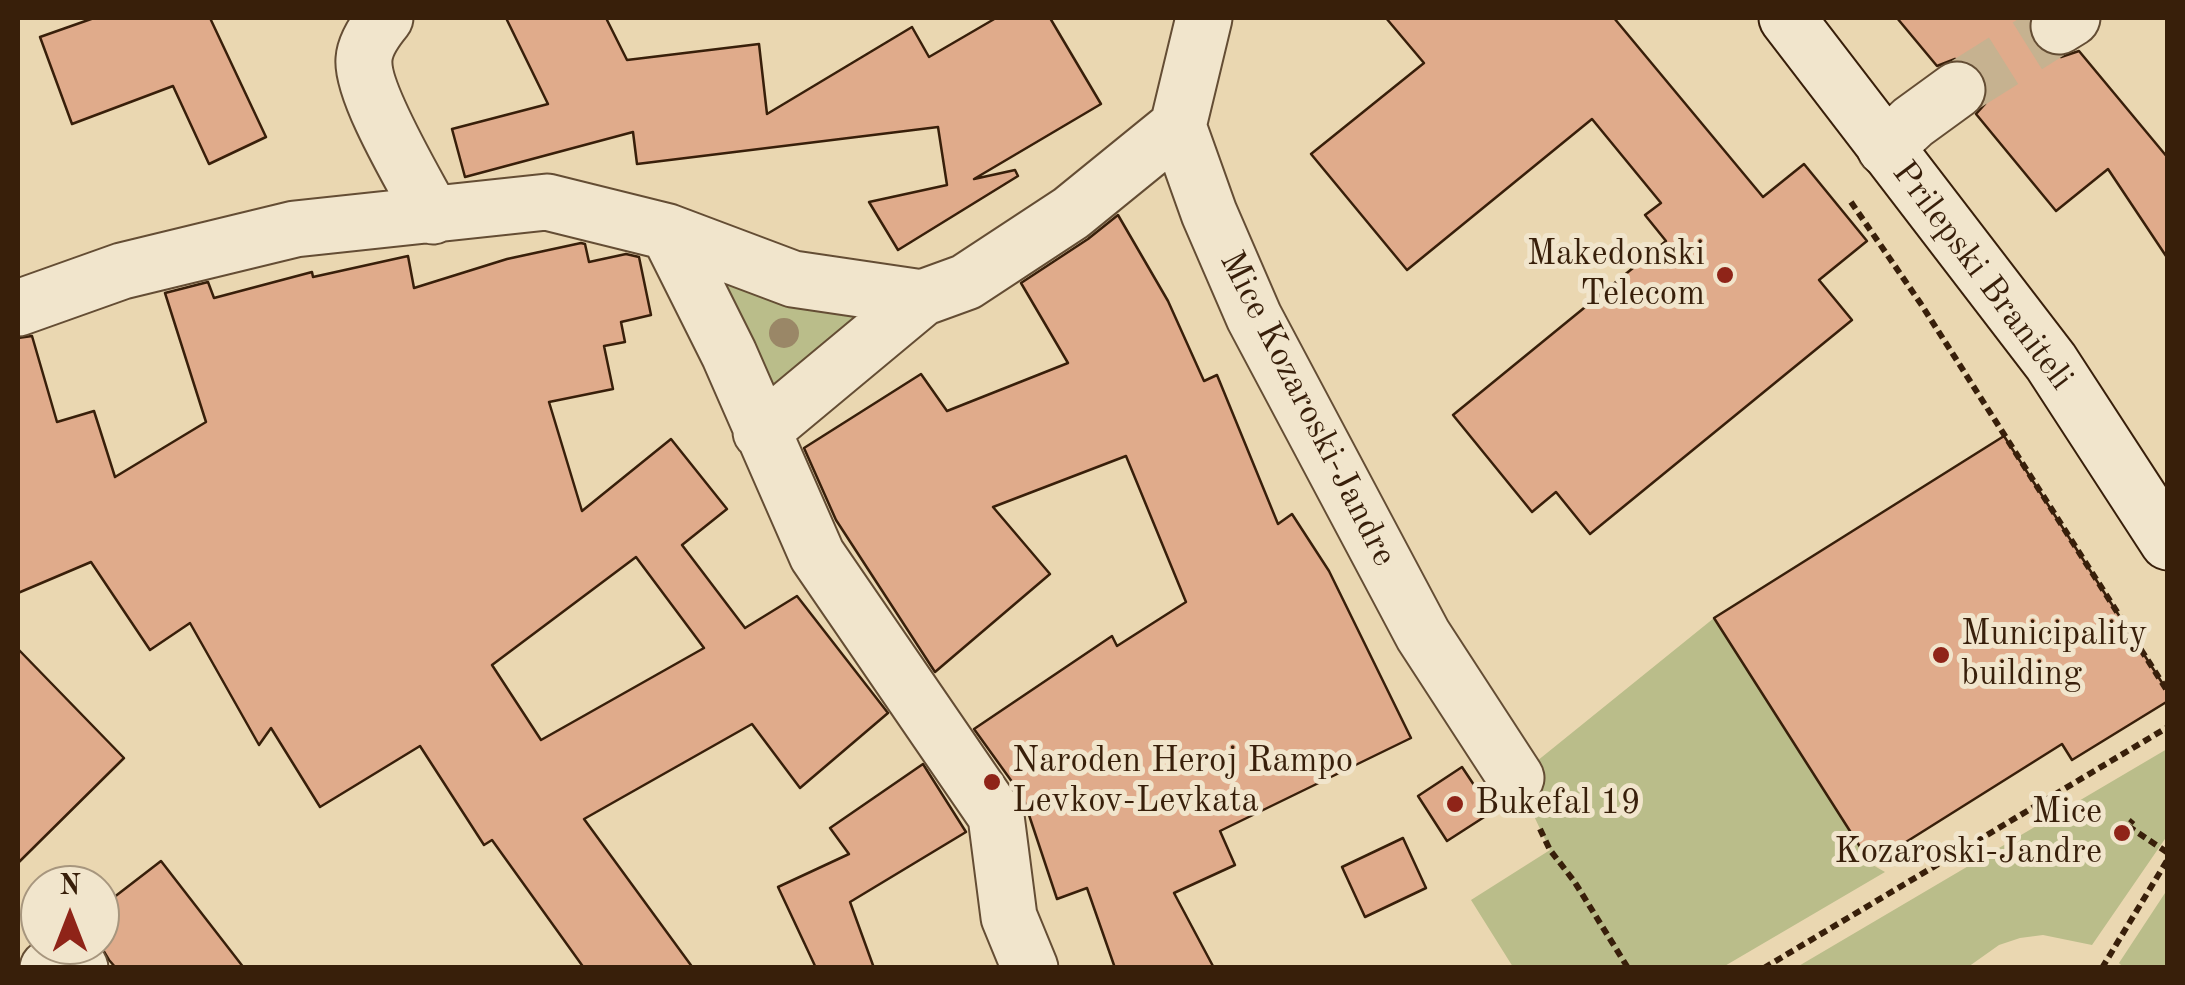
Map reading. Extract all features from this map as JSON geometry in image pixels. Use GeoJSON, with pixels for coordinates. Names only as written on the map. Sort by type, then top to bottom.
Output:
{"type":"FeatureCollection","features":[{"type":"Feature","properties":{"kind":"street"},"geometry":{"type":"LineString","coordinates":[[385,18],[374,31],[364,59],[368,87],[433,216]]}},
{"type":"Feature","properties":{"kind":"street"},"geometry":{"type":"LineString","coordinates":[[761,432],[922,298],[966,282],[1072,213],[1178,126],[1204,18]]}},
{"type":"Feature","properties":{"kind":"street","name":"Prilepski Braniteli"},"geometry":{"type":"LineString","coordinates":[[1787,18],[2052,362],[2168,542]]}},
{"type":"Feature","properties":{"kind":"street"},"geometry":{"type":"LineString","coordinates":[[1886,148],[1956,90]]}},
{"type":"Feature","properties":{"kind":"street","name":"Mice Kozaroski-Jandre"},"geometry":{"type":"LineString","coordinates":[[1178,126],[1209,213],[1254,317],[1424,634],[1516,778]]}},
{"type":"Feature","properties":{"kind":"street"},"geometry":{"type":"LineString","coordinates":[[18,308],[122,271],[295,230],[547,202],[668,232],[794,279],[922,298]]}},
{"type":"Feature","properties":{"kind":"street"},"geometry":{"type":"LineString","coordinates":[[668,232],[730,354],[817,556],[996,816],[1009,917],[1030,968]]}},
{"type":"Feature","properties":{"kind":"street"},"geometry":{"type":"LineString","coordinates":[[48,968],[64,961],[80,968]]}},
{"type":"Feature","properties":{"kind":"path"},"geometry":{"type":"LineString","coordinates":[[1845,194],[1921,304],[2168,692]]}},
{"type":"Feature","properties":{"kind":"path"},"geometry":{"type":"LineString","coordinates":[[1764,968],[2168,727]]}},
{"type":"Feature","properties":{"kind":"path"},"geometry":{"type":"LineString","coordinates":[[1516,778],[1550,850],[1574,880],[1628,968]]}},
{"type":"Feature","properties":{"kind":"path"},"geometry":{"type":"LineString","coordinates":[[2102,968],[2168,856],[2128,826]]}},
{"type":"Feature","properties":{"kind":"green space"},"geometry":{"type":"Polygon","coordinates":[[[668,232],[922,298],[761,432],[668,232]]]}},
{"type":"Feature","properties":{"kind":"green space"},"geometry":{"type":"Polygon","coordinates":[[[1714,618],[1871,864],[1885,872],[1723,967],[1513,967],[1471,900],[1550,850],[1516,778],[1714,618]]]}},
{"type":"Feature","properties":{"kind":"green space"},"geometry":{"type":"Polygon","coordinates":[[[2167,749],[2167,836],[2092,945],[2043,935],[1999,945],[1968,967],[1797,967],[2167,749]]]}},
{"type":"Feature","properties":{"kind":"green space"},"geometry":{"type":"Polygon","coordinates":[[[2167,890],[2167,967],[2123,967],[2119,963],[2167,890]]]}},
{"type":"Feature","properties":{"kind":"building"},"geometry":{"type":"Polygon","coordinates":[[[94,18],[210,18],[266,137],[209,164],[173,86],[72,124],[40,37],[94,18]]]}},
{"type":"Feature","properties":{"kind":"building"},"geometry":{"type":"Polygon","coordinates":[[[506,18],[606,18],[627,60],[759,44],[767,114],[912,27],[929,57],[996,18],[1050,18],[1101,104],[974,179],[1015,170],[1018,176],[898,250],[869,202],[947,185],[938,127],[637,164],[633,132],[465,177],[452,129],[548,104],[506,18]]]}},
{"type":"Feature","properties":{"kind":"building","name":"Makedonski Telecom"},"geometry":{"type":"Polygon","coordinates":[[[1386,18],[1614,18],[1763,197],[1804,164],[1867,241],[1819,280],[1852,320],[1590,534],[1556,492],[1532,512],[1453,415],[1666,241],[1645,215],[1661,203],[1592,119],[1407,270],[1311,154],[1424,63],[1386,18]]]}},
{"type":"Feature","properties":{"kind":"building"},"geometry":{"type":"Polygon","coordinates":[[[1897,18],[2030,18],[2032,41],[2043,53],[2061,57],[2079,51],[2168,158],[2168,259],[2108,169],[2056,211],[1976,114],[1985,104],[1988,88],[1982,71],[1971,62],[1955,59],[1937,66],[1897,18]]]}},
{"type":"Feature","properties":{"kind":"building"},"geometry":{"type":"Polygon","coordinates":[[[1118,215],[1168,301],[1204,381],[1217,375],[1278,524],[1292,514],[1329,571],[1411,738],[1220,831],[1235,865],[1174,893],[1214,968],[1115,968],[1087,888],[1057,899],[1023,797],[974,729],[1112,636],[1117,646],[1186,602],[1126,456],[993,507],[1050,574],[935,672],[836,520],[804,448],[921,374],[947,411],[1068,363],[1021,283],[1118,215]]]}},
{"type":"Feature","properties":{"kind":"building"},"geometry":{"type":"Polygon","coordinates":[[[581,243],[585,244],[589,262],[626,254],[639,257],[651,315],[621,322],[625,342],[604,346],[613,389],[549,402],[582,511],[671,439],[727,509],[682,545],[745,628],[797,596],[888,713],[800,788],[752,724],[584,819],[693,968],[584,968],[492,840],[484,845],[420,746],[320,807],[271,728],[259,745],[190,623],[150,650],[91,562],[18,593],[18,338],[32,336],[57,422],[94,411],[115,477],[206,422],[165,293],[208,282],[214,298],[312,272],[313,277],[408,256],[414,288],[507,259],[581,243]],[[636,557],[492,665],[541,740],[704,648],[636,557]]]}},
{"type":"Feature","properties":{"kind":"building","name":"Municipality building"},"geometry":{"type":"Polygon","coordinates":[[[2004,436],[2168,692],[2168,701],[2072,760],[2062,744],[1871,864],[1714,618],[2004,436]]]}},
{"type":"Feature","properties":{"kind":"building"},"geometry":{"type":"Polygon","coordinates":[[[18,649],[124,758],[18,863],[18,649]]]}},
{"type":"Feature","properties":{"kind":"building"},"geometry":{"type":"Polygon","coordinates":[[[923,764],[966,832],[850,902],[874,968],[816,968],[778,887],[849,854],[830,828],[923,764]]]}},
{"type":"Feature","properties":{"kind":"building","name":"Bukefal 19"},"geometry":{"type":"Polygon","coordinates":[[[1462,767],[1492,812],[1447,841],[1418,796],[1462,767]]]}},
{"type":"Feature","properties":{"kind":"building"},"geometry":{"type":"Polygon","coordinates":[[[1403,838],[1426,888],[1365,917],[1342,867],[1403,838]]]}},
{"type":"Feature","properties":{"kind":"building"},"geometry":{"type":"Polygon","coordinates":[[[161,861],[244,968],[116,968],[113,965],[120,965],[120,893],[161,861]]]}},
{"type":"Feature","properties":{"kind":"tunnel"},"geometry":{"type":"LineString","coordinates":[[1957,90],[2059,26]]}},
{"type":"Feature","properties":{"kind":"place","name":"Makedonski Telecom"},"geometry":{"type":"Point","coordinates":[1725,275]}},
{"type":"Feature","properties":{"kind":"place","name":"Municipality building"},"geometry":{"type":"Point","coordinates":[1941,655]}},
{"type":"Feature","properties":{"kind":"place","name":"Naroden Heroj Rampo Levkov-Levkata"},"geometry":{"type":"Point","coordinates":[992,782]}},
{"type":"Feature","properties":{"kind":"place","name":"Bukefal 19"},"geometry":{"type":"Point","coordinates":[1455,804]}},
{"type":"Feature","properties":{"kind":"place","name":"Mice Kozaroski-Jandre"},"geometry":{"type":"Point","coordinates":[2122,833]}}]}
